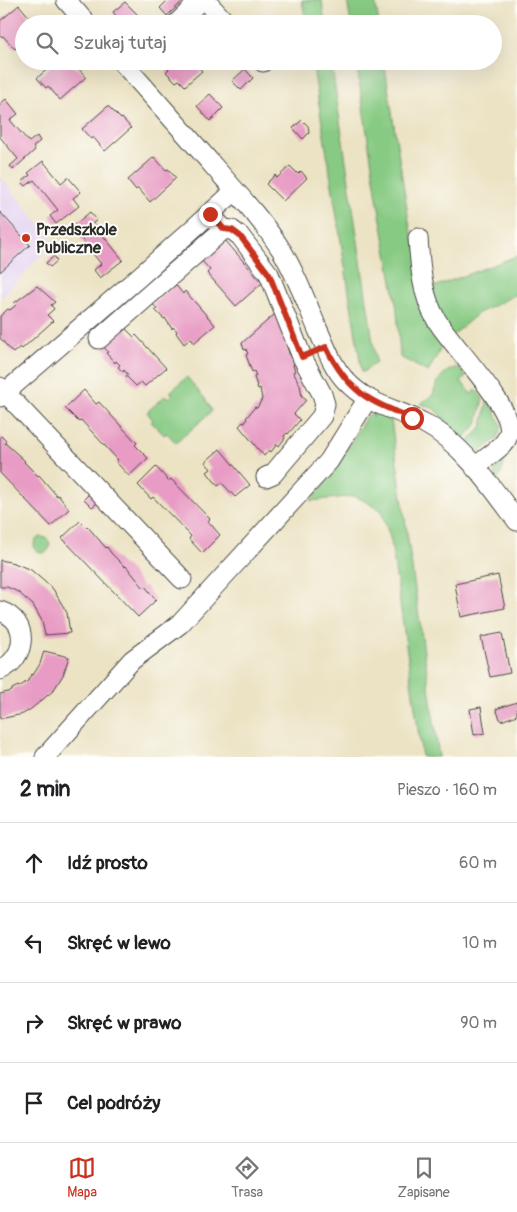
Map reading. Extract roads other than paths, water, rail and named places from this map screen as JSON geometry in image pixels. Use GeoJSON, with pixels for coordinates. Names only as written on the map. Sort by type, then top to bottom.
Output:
{"type":"FeatureCollection","features":[{"type":"Feature","properties":{"kind":"street"},"geometry":{"type":"LineString","coordinates":[[66,0],[79,15]]}},
{"type":"Feature","properties":{"kind":"street"},"geometry":{"type":"LineString","coordinates":[[186,15],[203,0],[218,15]]}},
{"type":"Feature","properties":{"kind":"street"},"geometry":{"type":"LineString","coordinates":[[133,70],[268,231],[288,262],[338,372],[368,398],[386,408],[425,424],[446,438],[475,468],[517,521]]}},
{"type":"Feature","properties":{"kind":"street"},"geometry":{"type":"LineString","coordinates":[[182,579],[2,392],[236,191]]}},
{"type":"Feature","properties":{"kind":"street"},"geometry":{"type":"LineString","coordinates":[[210,214],[224,229],[232,230],[240,236],[269,274],[302,357],[322,394],[325,404],[322,416],[273,474],[266,477]]}},
{"type":"Feature","properties":{"kind":"street"},"geometry":{"type":"LineString","coordinates":[[99,339],[224,229]]}},
{"type":"Feature","properties":{"kind":"street"},"geometry":{"type":"LineString","coordinates":[[418,238],[420,270],[424,290],[436,320],[499,403],[510,423],[508,437],[475,468]]}},
{"type":"Feature","properties":{"kind":"street"},"geometry":{"type":"LineString","coordinates":[[302,357],[326,347]]}},
{"type":"Feature","properties":{"kind":"street"},"geometry":{"type":"LineString","coordinates":[[45,757],[132,660],[180,624],[329,461],[368,398]]}},
{"type":"Feature","properties":{"kind":"street"},"geometry":{"type":"LineString","coordinates":[[0,611],[12,618],[20,630],[22,639],[16,657],[10,665],[0,670]]}},
{"type":"Feature","properties":{"kind":"place","name":"Przedszkole Publiczne"},"geometry":{"type":"Point","coordinates":[26,238]}}]}
